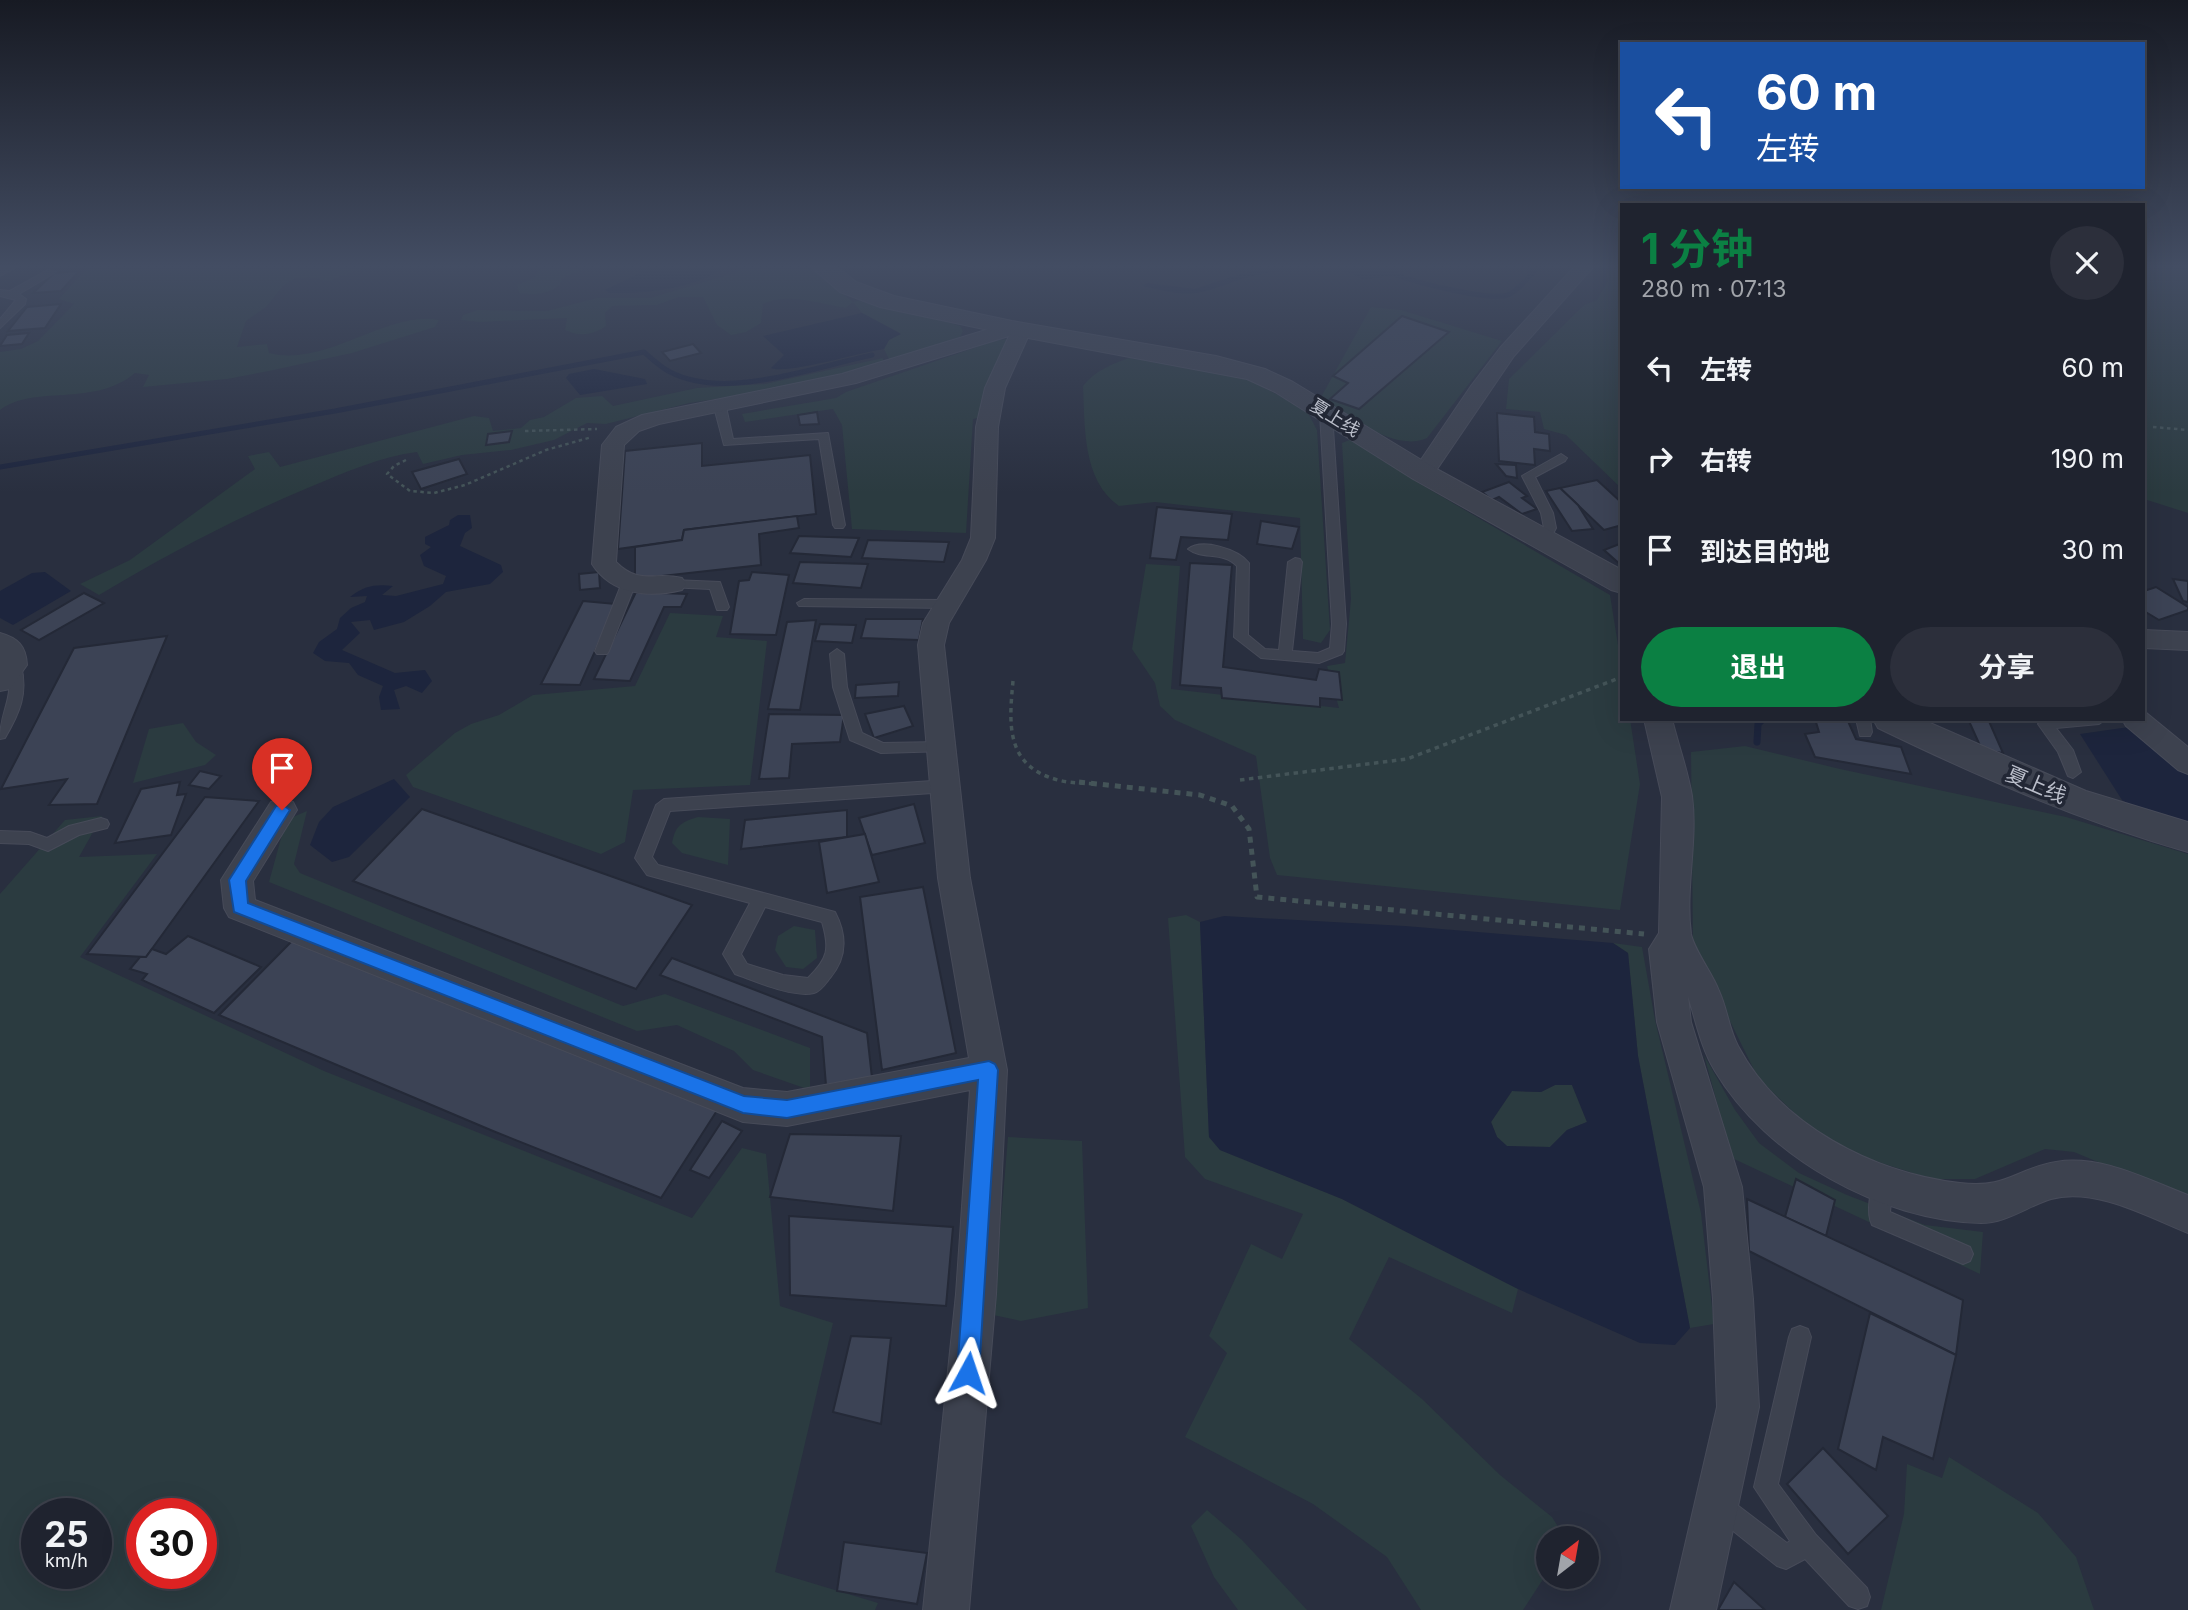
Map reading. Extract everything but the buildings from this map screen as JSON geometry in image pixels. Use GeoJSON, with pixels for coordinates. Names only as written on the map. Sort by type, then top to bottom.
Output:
{"type":"FeatureCollection","features":[{"type":"Feature","properties":{"kind":"street"},"geometry":{"type":"LineString","coordinates":[[673,584],[628,585],[618,580],[604,564],[613,445],[618,433],[650,421],[850,379],[973,342]]}},
{"type":"Feature","properties":{"kind":"street"},"geometry":{"type":"LineString","coordinates":[[946,1610],[976,1294],[989,1070],[954,878],[931,645],[936,623],[974,560],[983,538],[987,427],[995,388],[1012,342]]}},
{"type":"Feature","properties":{"kind":"street","name":"夏上线"},"geometry":{"type":"LineString","coordinates":[[1092,342],[1216,364],[1256,374],[1284,387],[1423,473],[1620,582]]}},
{"type":"Feature","properties":{"kind":"street"},"geometry":{"type":"LineString","coordinates":[[1423,473],[1500,362],[1518,342]]}},
{"type":"Feature","properties":{"kind":"street"},"geometry":{"type":"LineString","coordinates":[[2145,639],[2188,640]]}},
{"type":"Feature","properties":{"kind":"street"},"geometry":{"type":"LineString","coordinates":[[0,642],[13,651],[7,673]]}},
{"type":"Feature","properties":{"kind":"street"},"geometry":{"type":"LineString","coordinates":[[1658,721],[1677,797],[1675,937],[1702,989],[1726,1057],[1745,1085],[1791,1132],[1844,1168],[1883,1184],[1932,1196],[1983,1204],[2057,1179],[2100,1182],[2188,1214]]}},
{"type":"Feature","properties":{"kind":"street"},"geometry":{"type":"LineString","coordinates":[[2138,721],[2188,763]]}},
{"type":"Feature","properties":{"kind":"street","name":"夏上线"},"geometry":{"type":"LineString","coordinates":[[1872,723],[2058,795],[2146,826],[2188,837]]}},
{"type":"Feature","properties":{"kind":"street"},"geometry":{"type":"LineString","coordinates":[[282,810],[237,880],[240,908],[743,1105],[787,1109],[989,1070]]}},
{"type":"Feature","properties":{"kind":"street"},"geometry":{"type":"LineString","coordinates":[[1675,937],[1665,949],[1674,1022],[1723,1187],[1734,1298],[1738,1407],[1693,1610]]}},
{"type":"Feature","properties":{"kind":"lane"},"geometry":{"type":"LineString","coordinates":[[720,407],[728,443],[824,435],[839,525]]}},
{"type":"Feature","properties":{"kind":"lane"},"geometry":{"type":"LineString","coordinates":[[1194,549],[1240,559],[1244,566],[1241,637],[1261,653],[1319,658],[1337,651],[1339,624],[1325,413]]}},
{"type":"Feature","properties":{"kind":"lane"},"geometry":{"type":"LineString","coordinates":[[1543,540],[1550,528],[1547,513],[1528,476],[1561,457]]}},
{"type":"Feature","properties":{"kind":"lane"},"geometry":{"type":"LineString","coordinates":[[1285,655],[1295,562]]}},
{"type":"Feature","properties":{"kind":"lane"},"geometry":{"type":"LineString","coordinates":[[673,584],[715,585],[722,607]]}},
{"type":"Feature","properties":{"kind":"lane"},"geometry":{"type":"LineString","coordinates":[[602,651],[628,585]]}},
{"type":"Feature","properties":{"kind":"lane"},"geometry":{"type":"LineString","coordinates":[[804,603],[946,604]]}},
{"type":"Feature","properties":{"kind":"lane"},"geometry":{"type":"LineString","coordinates":[[837,654],[840,687],[855,736],[881,748],[941,747]]}},
{"type":"Feature","properties":{"kind":"lane"},"geometry":{"type":"LineString","coordinates":[[0,734],[17,706],[20,686],[7,673]]}},
{"type":"Feature","properties":{"kind":"lane"},"geometry":{"type":"LineString","coordinates":[[2073,772],[2064,750],[2045,724],[2077,721]]}},
{"type":"Feature","properties":{"kind":"lane"},"geometry":{"type":"LineString","coordinates":[[761,899],[732,954],[741,969],[783,983],[812,986],[834,964],[836,940],[829,917],[653,870],[643,858],[664,805],[947,786]]}},
{"type":"Feature","properties":{"kind":"lane"},"geometry":{"type":"LineString","coordinates":[[0,837],[30,838],[48,845],[75,830],[101,824]]}},
{"type":"Feature","properties":{"kind":"lane"},"geometry":{"type":"LineString","coordinates":[[1883,1184],[1879,1218],[1963,1254]]}},
{"type":"Feature","properties":{"kind":"lane"},"geometry":{"type":"LineString","coordinates":[[1800,1337],[1766,1487],[1807,1544],[1858,1597]]}},
{"type":"Feature","properties":{"kind":"lane"},"geometry":{"type":"LineString","coordinates":[[1718,1504],[1787,1557],[1807,1544]]}},
{"type":"Feature","properties":{"kind":"path"},"geometry":{"type":"LineString","coordinates":[[2153,427],[2188,430]]}},
{"type":"Feature","properties":{"kind":"path"},"geometry":{"type":"LineString","coordinates":[[525,431],[624,430]]}},
{"type":"Feature","properties":{"kind":"path"},"geometry":{"type":"LineString","coordinates":[[406,460],[394,466],[387,474],[403,488],[416,493],[435,492],[453,488],[541,451],[624,430]]}},
{"type":"Feature","properties":{"kind":"path"},"geometry":{"type":"LineString","coordinates":[[1240,780],[1407,759],[1620,678]]}},
{"type":"Feature","properties":{"kind":"path"},"geometry":{"type":"LineString","coordinates":[[1013,681],[1009,735],[1018,754],[1035,770],[1057,780],[1200,795],[1232,806],[1248,829],[1256,897],[1675,937]]}},
{"type":"Feature","properties":{"kind":"shaded area"},"geometry":{"type":"Polygon","coordinates":[[[36,342],[239,342],[237,347],[267,344],[269,353],[291,355],[312,353],[346,342],[387,342],[352,353],[227,379],[143,387],[149,375],[135,373],[119,384],[101,390],[30,398],[14,402],[0,410],[0,352],[21,349],[36,342]]]}},
{"type":"Feature","properties":{"kind":"shaded area"},"geometry":{"type":"Polygon","coordinates":[[[888,342],[945,342],[890,361],[884,349],[888,342]]]}},
{"type":"Feature","properties":{"kind":"shaded area"},"geometry":{"type":"Polygon","coordinates":[[[991,342],[1006,342],[985,387],[978,418],[973,419],[966,533],[852,529],[842,425],[833,409],[745,422],[742,414],[836,398],[846,392],[991,342]]]}},
{"type":"Feature","properties":{"kind":"shaded area"},"geometry":{"type":"Polygon","coordinates":[[[1352,342],[1501,342],[1427,438],[1415,441],[1387,436],[1320,399],[1352,342]]]}},
{"type":"Feature","properties":{"kind":"shaded area"},"geometry":{"type":"Polygon","coordinates":[[[1546,342],[1620,342],[1620,487],[1566,435],[1544,429],[1540,412],[1506,409],[1509,379],[1546,342]]]}},
{"type":"Feature","properties":{"kind":"shaded area"},"geometry":{"type":"Polygon","coordinates":[[[2145,342],[2188,342],[2188,513],[2145,499],[2145,342]]]}},
{"type":"Feature","properties":{"kind":"shaded area"},"geometry":{"type":"Polygon","coordinates":[[[1132,357],[1243,377],[1306,409],[1317,430],[1330,630],[1321,643],[1303,639],[1300,518],[1155,502],[1119,506],[1098,482],[1088,451],[1083,386],[1099,372],[1132,357]]]}},
{"type":"Feature","properties":{"kind":"shaded area"},"geometry":{"type":"Polygon","coordinates":[[[883,358],[883,363],[777,390],[689,403],[606,424],[587,423],[554,440],[511,450],[462,455],[423,464],[417,452],[389,458],[349,471],[255,511],[176,551],[99,595],[80,584],[130,560],[255,469],[248,456],[269,452],[280,467],[474,416],[489,418],[493,431],[521,428],[530,420],[544,417],[576,398],[602,396],[613,406],[697,388],[765,384],[883,358]]]}},
{"type":"Feature","properties":{"kind":"shaded area"},"geometry":{"type":"Polygon","coordinates":[[[1352,439],[1417,482],[1610,595],[1620,658],[1620,721],[1630,721],[1640,784],[1620,910],[1277,875],[1270,858],[1256,756],[1175,720],[1160,706],[1155,683],[1132,649],[1146,564],[1180,566],[1171,689],[1339,708],[1327,666],[1345,663],[1351,599],[1342,443],[1352,439]]]}},
{"type":"Feature","properties":{"kind":"shaded area"},"geometry":{"type":"Polygon","coordinates":[[[670,613],[723,616],[716,637],[767,641],[750,785],[633,790],[625,842],[601,854],[413,787],[406,775],[455,733],[471,724],[499,715],[533,695],[635,686],[670,613]]]}},
{"type":"Feature","properties":{"kind":"shaded area"},"geometry":{"type":"Polygon","coordinates":[[[183,723],[196,742],[216,755],[205,765],[133,783],[149,729],[183,723]]]}},
{"type":"Feature","properties":{"kind":"shaded area"},"geometry":{"type":"Polygon","coordinates":[[[1745,746],[2066,817],[2188,854],[2188,1200],[2074,1152],[2045,1149],[1975,1179],[1931,1179],[1863,1157],[1818,1136],[1758,1078],[1693,946],[1691,752],[1745,746]]]}},
{"type":"Feature","properties":{"kind":"shaded area"},"geometry":{"type":"Polygon","coordinates":[[[307,811],[294,864],[300,873],[623,1006],[665,994],[810,1048],[810,1090],[753,1070],[734,1051],[677,1025],[637,1031],[269,882],[286,820],[307,811]]]}},
{"type":"Feature","properties":{"kind":"shaded area"},"geometry":{"type":"Polygon","coordinates":[[[102,816],[79,857],[157,854],[80,957],[324,1071],[692,1218],[742,1148],[766,1154],[780,1306],[833,1323],[775,1572],[878,1603],[875,1610],[0,1610],[0,894],[65,820],[102,816]]]}},
{"type":"Feature","properties":{"kind":"shaded area"},"geometry":{"type":"Polygon","coordinates":[[[698,817],[730,819],[728,865],[682,853],[672,843],[680,826],[698,817]]]}},
{"type":"Feature","properties":{"kind":"shaded area"},"geometry":{"type":"Polygon","coordinates":[[[1186,915],[1200,922],[1209,1137],[1220,1150],[1342,1199],[1518,1289],[1512,1313],[1389,1257],[1349,1339],[1422,1399],[1500,1475],[1552,1517],[1558,1526],[1536,1526],[1537,1589],[1523,1610],[1421,1610],[1387,1557],[1313,1504],[1185,1437],[1227,1353],[1209,1336],[1251,1244],[1282,1259],[1303,1214],[1205,1179],[1185,1157],[1168,918],[1186,915]]]}},
{"type":"Feature","properties":{"kind":"shaded area"},"geometry":{"type":"Polygon","coordinates":[[[794,926],[815,930],[817,958],[803,969],[786,967],[775,950],[778,936],[794,926]]]}},
{"type":"Feature","properties":{"kind":"shaded area"},"geometry":{"type":"Polygon","coordinates":[[[1613,943],[1642,947],[1655,1020],[1701,1213],[1714,1324],[1690,1328],[1638,1056],[1628,953],[1613,943]]]}},
{"type":"Feature","properties":{"kind":"shaded area"},"geometry":{"type":"Polygon","coordinates":[[[1704,1055],[1735,1110],[1759,1143],[1799,1173],[1925,1225],[1983,1232],[1980,1274],[1732,1158],[1704,1055]]]}},
{"type":"Feature","properties":{"kind":"shaded area"},"geometry":{"type":"Polygon","coordinates":[[[1555,1085],[1572,1085],[1587,1122],[1567,1130],[1550,1147],[1507,1146],[1497,1137],[1491,1122],[1512,1091],[1541,1092],[1555,1085]]]}},
{"type":"Feature","properties":{"kind":"shaded area"},"geometry":{"type":"Polygon","coordinates":[[[1008,1137],[1082,1141],[1088,1308],[1021,1321],[993,1315],[1008,1137]]]}},
{"type":"Feature","properties":{"kind":"shaded area"},"geometry":{"type":"Polygon","coordinates":[[[1949,1457],[2038,1513],[2076,1557],[2094,1610],[1881,1610],[1904,1514],[1907,1464],[1942,1478],[1949,1457]]]}},
{"type":"Feature","properties":{"kind":"shaded area"},"geometry":{"type":"Polygon","coordinates":[[[1207,1510],[1242,1540],[1307,1610],[1238,1610],[1214,1577],[1191,1526],[1207,1510]]]}},
{"type":"Feature","properties":{"kind":"water"},"geometry":{"type":"Polygon","coordinates":[[[770,342],[888,342],[884,349],[807,366],[771,368],[784,355],[770,342]]]}},
{"type":"Feature","properties":{"kind":"water"},"geometry":{"type":"Polygon","coordinates":[[[594,369],[645,379],[647,384],[580,395],[566,378],[569,374],[594,369]]]}},
{"type":"Feature","properties":{"kind":"water"},"geometry":{"type":"Polygon","coordinates":[[[458,515],[470,515],[472,528],[465,533],[460,546],[501,565],[503,572],[490,584],[446,592],[404,622],[374,630],[370,620],[351,622],[360,633],[342,650],[395,673],[425,670],[432,681],[422,693],[406,686],[394,690],[400,709],[381,710],[379,697],[383,686],[358,675],[349,663],[325,661],[313,653],[319,642],[337,629],[340,618],[351,608],[365,602],[367,596],[350,597],[360,590],[375,586],[393,586],[382,595],[396,596],[443,584],[446,576],[424,566],[420,555],[431,547],[425,544],[425,537],[449,525],[450,520],[458,515]]]}},
{"type":"Feature","properties":{"kind":"water"},"geometry":{"type":"Polygon","coordinates":[[[45,572],[71,591],[13,625],[0,618],[0,591],[32,573],[45,572]]]}},
{"type":"Feature","properties":{"kind":"water"},"geometry":{"type":"Polygon","coordinates":[[[2129,727],[2188,775],[2188,826],[2133,807],[2122,800],[2080,734],[2129,727]]]}},
{"type":"Feature","properties":{"kind":"water"},"geometry":{"type":"Polygon","coordinates":[[[394,779],[410,797],[349,857],[332,862],[310,845],[319,822],[333,807],[394,779]]]}},
{"type":"Feature","properties":{"kind":"water"},"geometry":{"type":"Polygon","coordinates":[[[1224,916],[1405,926],[1613,943],[1628,953],[1638,1056],[1690,1328],[1675,1345],[1640,1343],[1518,1289],[1342,1199],[1220,1150],[1209,1137],[1200,922],[1224,916]],[[1555,1085],[1541,1092],[1512,1091],[1491,1122],[1497,1137],[1507,1146],[1550,1147],[1567,1130],[1587,1122],[1572,1085],[1555,1085]]]}},
{"type":"Feature","properties":{"kind":"waterway"},"geometry":{"type":"LineString","coordinates":[[0,467],[335,411],[644,352],[670,372],[692,380],[717,383],[770,379],[872,355]]}},
{"type":"Feature","properties":{"kind":"waterway"},"geometry":{"type":"LineString","coordinates":[[1757,742],[1758,724],[1761,721]]}},
{"type":"Feature","properties":{"kind":"route"},"geometry":{"type":"LineString","coordinates":[[282,810],[237,880],[240,908],[743,1105],[787,1109],[989,1070],[976,1294],[968,1373]]}}]}
